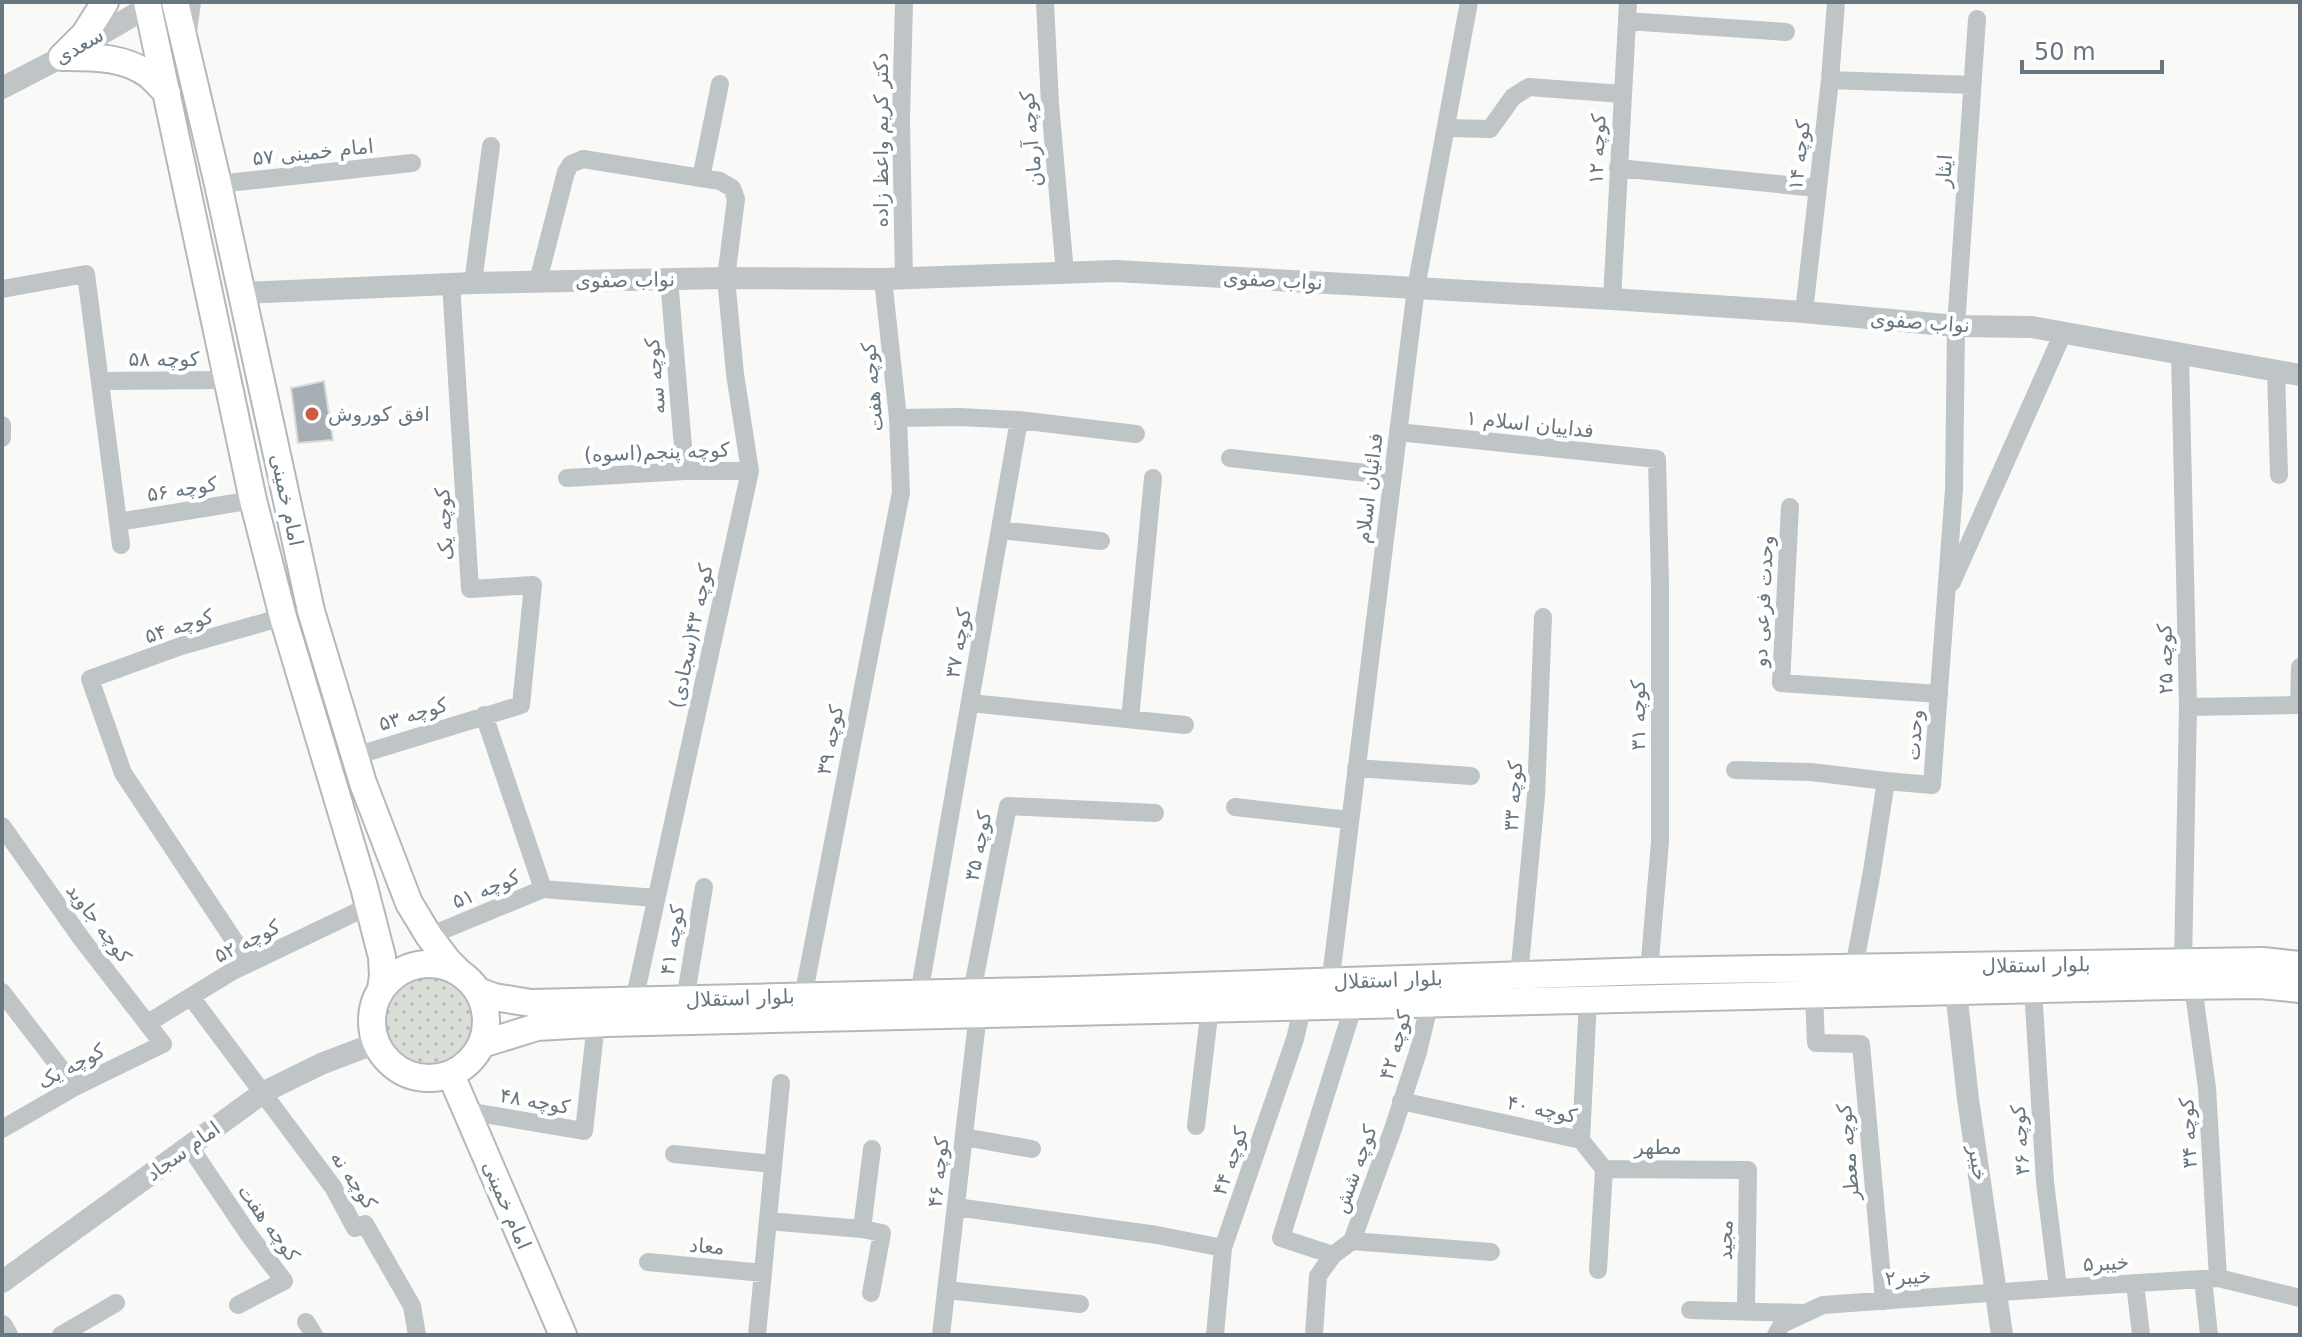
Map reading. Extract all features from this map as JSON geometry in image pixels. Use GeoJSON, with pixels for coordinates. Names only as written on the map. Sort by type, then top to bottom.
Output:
{"type":"FeatureCollection","features":[{"type":"Feature","properties":{"kind":"main road"},"geometry":{"type":"LineString","coordinates":[[62,57],[85,34],[105,2]]}},
{"type":"Feature","properties":{"kind":"main road","name":"امام خمینی"},"geometry":{"type":"LineString","coordinates":[[175,2],[311,611],[355,756],[409,903],[448,961],[470,982]]}},
{"type":"Feature","properties":{"kind":"main road","name":"امام خمینی"},"geometry":{"type":"LineString","coordinates":[[150,3],[253,500],[283,617],[369,906],[382,957],[381,989]]}},
{"type":"Feature","properties":{"kind":"main road"},"geometry":{"type":"LineString","coordinates":[[62,57],[121,61],[148,74],[167,93]]}},
{"type":"Feature","properties":{"kind":"main road","name":"بلوار استقلال"},"geometry":{"type":"LineString","coordinates":[[482,1044],[537,1027],[975,1003],[1328,999],[1430,1002],[2033,989],[2188,974],[2263,961],[2300,965]]}},
{"type":"Feature","properties":{"kind":"main road"},"geometry":{"type":"LineString","coordinates":[[427,964],[445,966],[470,982],[485,1008],[487,1026],[482,1044],[464,1067],[451,1075],[433,1079],[415,1077],[398,1070],[385,1058],[376,1043],[371,1024],[373,1006],[381,989],[394,976],[410,967],[427,964]]}},
{"type":"Feature","properties":{"kind":"main road","name":"بلوار استقلال"},"geometry":{"type":"LineString","coordinates":[[470,982],[494,997],[531,1003],[919,994],[975,1003],[1210,1007],[1328,999],[1519,976],[1649,971],[1854,968],[2188,974],[2300,989]]}},
{"type":"Feature","properties":{"kind":"main road","name":"امام خمینی"},"geometry":{"type":"LineString","coordinates":[[451,1075],[563,1335]]}},
{"type":"Feature","properties":{"kind":"street"},"geometry":{"type":"LineString","coordinates":[[187,54],[192,2]]}},
{"type":"Feature","properties":{"kind":"street","name":"دکتر کریم واعظ زاده"},"geometry":{"type":"LineString","coordinates":[[894,278],[904,2]]}},
{"type":"Feature","properties":{"kind":"street","name":"کوچه آرمان"},"geometry":{"type":"LineString","coordinates":[[1045,2],[1050,104],[1065,273]]}},
{"type":"Feature","properties":{"kind":"street","name":"فدائیان اسلام"},"geometry":{"type":"LineString","coordinates":[[1328,999],[1416,288],[1469,2]]}},
{"type":"Feature","properties":{"kind":"street","name":"کوچه ۱۴"},"geometry":{"type":"LineString","coordinates":[[1804,312],[1836,2]]}},
{"type":"Feature","properties":{"kind":"street","name":"سعدی"},"geometry":{"type":"LineString","coordinates":[[2,88],[62,57],[150,3]]}},
{"type":"Feature","properties":{"kind":"street"},"geometry":{"type":"LineString","coordinates":[[1627,12],[1786,32]]}},
{"type":"Feature","properties":{"kind":"street","name":"کوچه ۱۲"},"geometry":{"type":"LineString","coordinates":[[1612,299],[1627,12]]}},
{"type":"Feature","properties":{"kind":"street","name":"ایثار"},"geometry":{"type":"LineString","coordinates":[[1956,326],[1977,19]]}},
{"type":"Feature","properties":{"kind":"street"},"geometry":{"type":"LineString","coordinates":[[1830,80],[1972,85]]}},
{"type":"Feature","properties":{"kind":"street"},"geometry":{"type":"LineString","coordinates":[[538,281],[566,172],[571,164],[583,159],[701,178],[720,84]]}},
{"type":"Feature","properties":{"kind":"street"},"geometry":{"type":"LineString","coordinates":[[1446,128],[1490,129],[1513,97],[1529,87],[1622,94]]}},
{"type":"Feature","properties":{"kind":"street"},"geometry":{"type":"LineString","coordinates":[[462,283],[491,146]]}},
{"type":"Feature","properties":{"kind":"street","name":"امام خمینی ۵۷"},"geometry":{"type":"LineString","coordinates":[[218,184],[412,163]]}},
{"type":"Feature","properties":{"kind":"street"},"geometry":{"type":"LineString","coordinates":[[1618,168],[1817,188]]}},
{"type":"Feature","properties":{"kind":"street","name":"کوچه ۴۳(سجادی)"},"geometry":{"type":"LineString","coordinates":[[634,1001],[750,471],[735,374],[726,278],[736,199],[732,188],[720,181],[701,178]]}},
{"type":"Feature","properties":{"kind":"street","name":"نواب صفوی"},"geometry":{"type":"LineString","coordinates":[[241,293],[538,281],[894,278],[1115,271],[1612,299],[1956,326],[2032,327],[2300,375]]}},
{"type":"Feature","properties":{"kind":"street"},"geometry":{"type":"LineString","coordinates":[[2,289],[86,274],[121,545]]}},
{"type":"Feature","properties":{"kind":"street","name":"کوچه هفت"},"geometry":{"type":"LineString","coordinates":[[894,278],[901,492]]}},
{"type":"Feature","properties":{"kind":"street","name":"کوچه سه"},"geometry":{"type":"LineString","coordinates":[[669,279],[685,471]]}},
{"type":"Feature","properties":{"kind":"street","name":"کوچه یک"},"geometry":{"type":"LineString","coordinates":[[462,283],[470,589],[533,585],[521,705],[484,715]]}},
{"type":"Feature","properties":{"kind":"street","name":"وحدت"},"geometry":{"type":"LineString","coordinates":[[1854,968],[1886,781],[1932,785],[1954,489],[1956,326]]}},
{"type":"Feature","properties":{"kind":"street","name":"وحدت"},"geometry":{"type":"LineString","coordinates":[[1946,595],[2063,333]]}},
{"type":"Feature","properties":{"kind":"street","name":"کوچه ۲۵"},"geometry":{"type":"LineString","coordinates":[[2180,353],[2188,707],[2188,974]]}},
{"type":"Feature","properties":{"kind":"street"},"geometry":{"type":"LineString","coordinates":[[2276,370],[2279,475]]}},
{"type":"Feature","properties":{"kind":"street","name":"کوچه ۵۸"},"geometry":{"type":"LineString","coordinates":[[100,381],[228,380]]}},
{"type":"Feature","properties":{"kind":"street"},"geometry":{"type":"LineString","coordinates":[[898,418],[1019,420],[1136,434]]}},
{"type":"Feature","properties":{"kind":"street","name":"کوچه ۳۷"},"geometry":{"type":"LineString","coordinates":[[919,994],[1019,420]]}},
{"type":"Feature","properties":{"kind":"street"},"geometry":{"type":"LineString","coordinates":[[2,425],[2,438]]}},
{"type":"Feature","properties":{"kind":"street","name":"فداییان اسلام ۱"},"geometry":{"type":"LineString","coordinates":[[1398,432],[1657,459]]}},
{"type":"Feature","properties":{"kind":"street"},"geometry":{"type":"LineString","coordinates":[[1230,458],[1393,476]]}},
{"type":"Feature","properties":{"kind":"street","name":"کوچه ۳۱"},"geometry":{"type":"LineString","coordinates":[[1649,971],[1660,842],[1657,459]]}},
{"type":"Feature","properties":{"kind":"street","name":"کوچه پنجم(اسوه)"},"geometry":{"type":"LineString","coordinates":[[567,478],[685,471],[750,471]]}},
{"type":"Feature","properties":{"kind":"street"},"geometry":{"type":"LineString","coordinates":[[1130,719],[1153,478]]}},
{"type":"Feature","properties":{"kind":"street","name":"کوچه ۳۹"},"geometry":{"type":"LineString","coordinates":[[803,997],[901,492]]}},
{"type":"Feature","properties":{"kind":"street","name":"کوچه ۵۶"},"geometry":{"type":"LineString","coordinates":[[118,522],[253,500]]}},
{"type":"Feature","properties":{"kind":"street","name":"وحدت فرعی دو"},"geometry":{"type":"LineString","coordinates":[[1790,507],[1781,683],[1939,694]]}},
{"type":"Feature","properties":{"kind":"street"},"geometry":{"type":"LineString","coordinates":[[1000,530],[1101,541]]}},
{"type":"Feature","properties":{"kind":"street","name":"کوچه ۵۴"},"geometry":{"type":"LineString","coordinates":[[249,963],[123,773],[90,679],[181,646],[283,617]]}},
{"type":"Feature","properties":{"kind":"street","name":"کوچه ۳۳"},"geometry":{"type":"LineString","coordinates":[[1519,976],[1536,796],[1543,617]]}},
{"type":"Feature","properties":{"kind":"street"},"geometry":{"type":"LineString","coordinates":[[2188,707],[2300,705],[2300,667]]}},
{"type":"Feature","properties":{"kind":"street"},"geometry":{"type":"LineString","coordinates":[[970,703],[1185,725]]}},
{"type":"Feature","properties":{"kind":"street"},"geometry":{"type":"LineString","coordinates":[[484,715],[543,889]]}},
{"type":"Feature","properties":{"kind":"street","name":"کوچه ۵۳"},"geometry":{"type":"LineString","coordinates":[[355,756],[484,715]]}},
{"type":"Feature","properties":{"kind":"street"},"geometry":{"type":"LineString","coordinates":[[1356,768],[1471,776]]}},
{"type":"Feature","properties":{"kind":"street"},"geometry":{"type":"LineString","coordinates":[[1735,770],[1811,772],[1886,781]]}},
{"type":"Feature","properties":{"kind":"street","name":"کوچه ۳۵"},"geometry":{"type":"LineString","coordinates":[[975,1003],[1008,806],[1155,813]]}},
{"type":"Feature","properties":{"kind":"street"},"geometry":{"type":"LineString","coordinates":[[1235,807],[1349,820]]}},
{"type":"Feature","properties":{"kind":"street","name":"کوچه جاوید"},"geometry":{"type":"LineString","coordinates":[[2,826],[81,938],[163,1044]]}},
{"type":"Feature","properties":{"kind":"street","name":"کوچه ۴۱"},"geometry":{"type":"LineString","coordinates":[[685,1000],[704,887]]}},
{"type":"Feature","properties":{"kind":"street","name":"کوچه ۵۱"},"geometry":{"type":"LineString","coordinates":[[429,936],[543,889],[656,898]]}},
{"type":"Feature","properties":{"kind":"street","name":"کوچه ۵۲"},"geometry":{"type":"LineString","coordinates":[[148,1023],[249,963],[369,906]]}},
{"type":"Feature","properties":{"kind":"street","name":"کوچه ۳۴"},"geometry":{"type":"LineString","coordinates":[[2188,974],[2207,1088],[2211,1279],[2209,1335]]}},
{"type":"Feature","properties":{"kind":"street","name":"کوچه ۳۶"},"geometry":{"type":"LineString","coordinates":[[2033,989],[2045,1182],[2058,1288]]}},
{"type":"Feature","properties":{"kind":"street","name":"خیبر"},"geometry":{"type":"LineString","coordinates":[[1956,991],[1968,1099],[2002,1335]]}},
{"type":"Feature","properties":{"kind":"street"},"geometry":{"type":"LineString","coordinates":[[2,992],[75,1087]]}},
{"type":"Feature","properties":{"kind":"street","name":"کوچه معطر"},"geometry":{"type":"LineString","coordinates":[[1814,994],[1816,1043],[1861,1044],[1884,1301]]}},
{"type":"Feature","properties":{"kind":"street"},"geometry":{"type":"LineString","coordinates":[[191,997],[264,1092]]}},
{"type":"Feature","properties":{"kind":"street"},"geometry":{"type":"LineString","coordinates":[[1328,999],[1281,1238],[1333,1255]]}},
{"type":"Feature","properties":{"kind":"street","name":"کوچه ۴۴"},"geometry":{"type":"LineString","coordinates":[[1215,1335],[1223,1248],[1295,1039],[1328,999]]}},
{"type":"Feature","properties":{"kind":"street","name":"کوچه ۴۰"},"geometry":{"type":"LineString","coordinates":[[1401,1101],[1581,1140],[1588,999]]}},
{"type":"Feature","properties":{"kind":"street","name":"کوچه ۴۲"},"geometry":{"type":"LineString","coordinates":[[1401,1101],[1418,1052],[1430,1002]]}},
{"type":"Feature","properties":{"kind":"street","name":"کوچه ۴۶"},"geometry":{"type":"LineString","coordinates":[[941,1335],[964,1137],[975,1003]]}},
{"type":"Feature","properties":{"kind":"street"},"geometry":{"type":"LineString","coordinates":[[1196,1126],[1210,1007]]}},
{"type":"Feature","properties":{"kind":"street","name":"کوچه ۴۸"},"geometry":{"type":"LineString","coordinates":[[467,1111],[584,1131],[596,1023]]}},
{"type":"Feature","properties":{"kind":"street","name":"امام سجاد"},"geometry":{"type":"LineString","coordinates":[[2,1282],[264,1092],[321,1064],[376,1043]]}},
{"type":"Feature","properties":{"kind":"street","name":"کوچه یک"},"geometry":{"type":"LineString","coordinates":[[2,1129],[75,1087],[163,1044]]}},
{"type":"Feature","properties":{"kind":"street"},"geometry":{"type":"LineString","coordinates":[[757,1335],[781,1083]]}},
{"type":"Feature","properties":{"kind":"street","name":"کوچه نه"},"geometry":{"type":"LineString","coordinates":[[264,1092],[333,1187],[355,1228],[365,1224],[412,1306],[417,1335]]}},
{"type":"Feature","properties":{"kind":"street","name":"کوچه شش"},"geometry":{"type":"LineString","coordinates":[[1314,1335],[1318,1276],[1333,1255],[1352,1241],[1401,1101]]}},
{"type":"Feature","properties":{"kind":"street"},"geometry":{"type":"LineString","coordinates":[[964,1137],[1032,1149]]}},
{"type":"Feature","properties":{"kind":"street"},"geometry":{"type":"LineString","coordinates":[[1581,1140],[1604,1169],[1598,1270]]}},
{"type":"Feature","properties":{"kind":"street","name":"کوچه هفت"},"geometry":{"type":"LineString","coordinates":[[190,1147],[284,1281],[238,1305]]}},
{"type":"Feature","properties":{"kind":"street"},"geometry":{"type":"LineString","coordinates":[[862,1229],[872,1149]]}},
{"type":"Feature","properties":{"kind":"street"},"geometry":{"type":"LineString","coordinates":[[674,1154],[773,1164]]}},
{"type":"Feature","properties":{"kind":"street","name":"مطهر"},"geometry":{"type":"LineString","coordinates":[[1604,1169],[1748,1170]]}},
{"type":"Feature","properties":{"kind":"street","name":"مجید"},"geometry":{"type":"LineString","coordinates":[[1746,1310],[1748,1170]]}},
{"type":"Feature","properties":{"kind":"street"},"geometry":{"type":"LineString","coordinates":[[956,1207],[1157,1235],[1223,1248]]}},
{"type":"Feature","properties":{"kind":"street"},"geometry":{"type":"LineString","coordinates":[[768,1221],[882,1233],[871,1293]]}},
{"type":"Feature","properties":{"kind":"street"},"geometry":{"type":"LineString","coordinates":[[1352,1241],[1491,1252]]}},
{"type":"Feature","properties":{"kind":"street","name":"معاد"},"geometry":{"type":"LineString","coordinates":[[648,1262],[763,1273]]}},
{"type":"Feature","properties":{"kind":"street"},"geometry":{"type":"LineString","coordinates":[[2211,1279],[2300,1298]]}},
{"type":"Feature","properties":{"kind":"street","name":"خیبر۵"},"geometry":{"type":"LineString","coordinates":[[1997,1292],[2211,1279]]}},
{"type":"Feature","properties":{"kind":"street"},"geometry":{"type":"LineString","coordinates":[[2135,1283],[2141,1335]]}},
{"type":"Feature","properties":{"kind":"street"},"geometry":{"type":"LineString","coordinates":[[946,1290],[1080,1304]]}},
{"type":"Feature","properties":{"kind":"street","name":"خیبر۲"},"geometry":{"type":"LineString","coordinates":[[1805,1313],[1823,1305],[1997,1292]]}},
{"type":"Feature","properties":{"kind":"street"},"geometry":{"type":"LineString","coordinates":[[61,1335],[116,1303]]}},
{"type":"Feature","properties":{"kind":"street"},"geometry":{"type":"LineString","coordinates":[[1690,1310],[1805,1313]]}},
{"type":"Feature","properties":{"kind":"street"},"geometry":{"type":"LineString","coordinates":[[1776,1335],[1782,1324],[1805,1313]]}},
{"type":"Feature","properties":{"kind":"street"},"geometry":{"type":"LineString","coordinates":[[2,1326],[7,1335]]}},
{"type":"Feature","properties":{"kind":"shaded area"},"geometry":{"type":"Polygon","coordinates":[[[431,977],[448,980],[463,990],[473,1005],[476,1022],[473,1039],[463,1054],[448,1064],[431,1067],[414,1064],[399,1054],[389,1039],[386,1022],[389,1005],[399,990],[414,980],[431,977]]]}},
{"type":"Feature","properties":{"kind":"building","name":"افق کوروش"},"geometry":{"type":"Polygon","coordinates":[[[324,381],[333,440],[298,443],[291,388],[324,381]]]}},
{"type":"Feature","properties":{"kind":"place","name":"افق کوروش"},"geometry":{"type":"Point","coordinates":[312,414]}}]}
